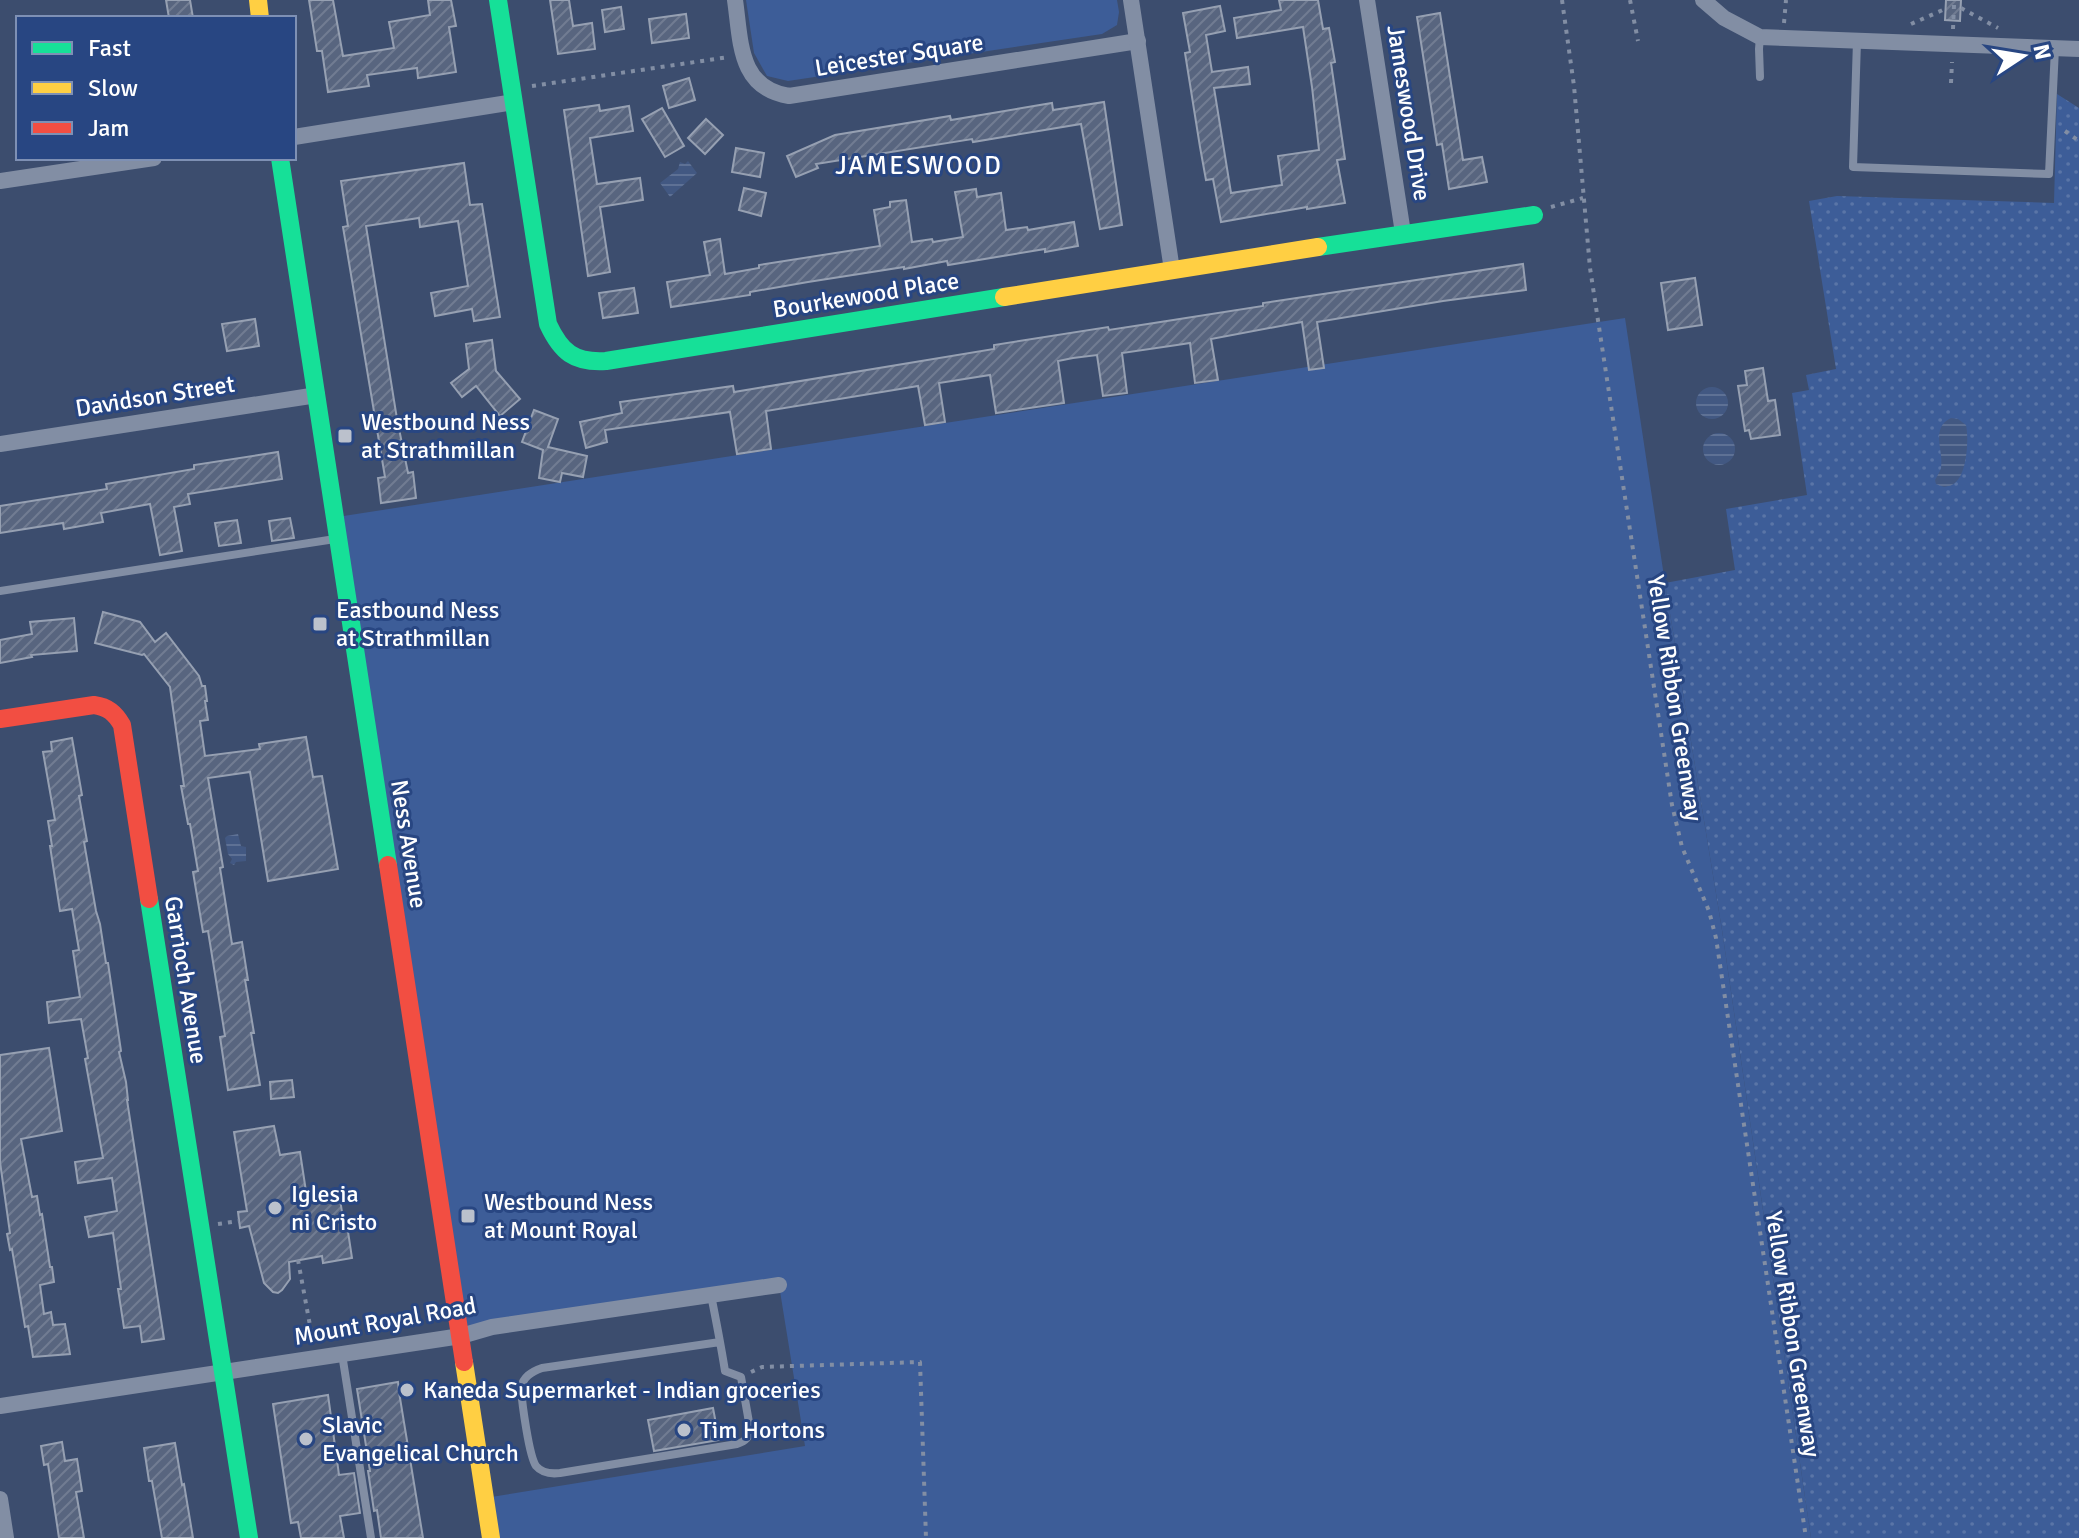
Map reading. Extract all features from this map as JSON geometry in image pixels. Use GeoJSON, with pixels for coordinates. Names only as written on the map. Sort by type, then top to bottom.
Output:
{"type":"FeatureCollection","features":[{"type":"Feature","properties":{"kind":"street","name":"Bourkewood Place"},"geometry":{"type":"LineString","coordinates":[[498,0],[548,324],[562,349],[578,360],[606,361],[1403,233],[1534,215]]}},
{"type":"Feature","properties":{"kind":"street","name":"Leicester Square"},"geometry":{"type":"LineString","coordinates":[[735,0],[746,66],[765,88],[789,96],[1138,41]]}},
{"type":"Feature","properties":{"kind":"street"},"geometry":{"type":"LineString","coordinates":[[1131,0],[1172,270]]}},
{"type":"Feature","properties":{"kind":"street","name":"Jameswood Drive"},"geometry":{"type":"LineString","coordinates":[[1367,0],[1403,233]]}},
{"type":"Feature","properties":{"kind":"street"},"geometry":{"type":"LineString","coordinates":[[1703,0],[1724,18],[1760,37],[2079,49]]}},
{"type":"Feature","properties":{"kind":"street"},"geometry":{"type":"LineString","coordinates":[[296,137],[513,96]]}},
{"type":"Feature","properties":{"kind":"street"},"geometry":{"type":"LineString","coordinates":[[0,181],[141,160]]}},
{"type":"Feature","properties":{"kind":"street","name":"Ness Avenue"},"geometry":{"type":"LineString","coordinates":[[280,160],[491,1538]]}},
{"type":"Feature","properties":{"kind":"street","name":"Davidson Street"},"geometry":{"type":"LineString","coordinates":[[0,444],[317,395]]}},
{"type":"Feature","properties":{"kind":"street","name":"Garrioch Avenue"},"geometry":{"type":"LineString","coordinates":[[0,719],[94,705],[108,708],[122,725],[249,1538]]}},
{"type":"Feature","properties":{"kind":"street","name":"Mount Royal Road"},"geometry":{"type":"LineString","coordinates":[[0,1406],[461,1336],[492,1327],[779,1285]]}},
{"type":"Feature","properties":{"kind":"street"},"geometry":{"type":"LineString","coordinates":[[0,1499],[6,1538]]}},
{"type":"Feature","properties":{"kind":"lane"},"geometry":{"type":"LineString","coordinates":[[1760,37],[1760,77]]}},
{"type":"Feature","properties":{"kind":"lane"},"geometry":{"type":"LineString","coordinates":[[1857,41],[1853,167],[2049,174],[2055,48]]}},
{"type":"Feature","properties":{"kind":"lane"},"geometry":{"type":"LineString","coordinates":[[0,591],[339,538]]}},
{"type":"Feature","properties":{"kind":"lane"},"geometry":{"type":"LineString","coordinates":[[711,1295],[720,1342],[725,1371],[741,1377],[750,1428],[748,1437],[742,1442],[560,1473],[545,1472],[536,1466],[521,1388],[523,1380],[530,1373],[542,1368],[720,1342]]}},
{"type":"Feature","properties":{"kind":"lane"},"geometry":{"type":"LineString","coordinates":[[342,1354],[371,1538]]}},
{"type":"Feature","properties":{"kind":"path","name":"Yellow Ribbon Greenway"},"geometry":{"type":"LineString","coordinates":[[1562,0],[1574,86],[1593,283],[1672,805],[1682,847],[1709,911],[1716,938],[1806,1538]]}},
{"type":"Feature","properties":{"kind":"path"},"geometry":{"type":"LineString","coordinates":[[1630,0],[1638,41]]}},
{"type":"Feature","properties":{"kind":"path"},"geometry":{"type":"LineString","coordinates":[[513,96],[743,54]]}},
{"type":"Feature","properties":{"kind":"path"},"geometry":{"type":"LineString","coordinates":[[2056,126],[2079,141]]}},
{"type":"Feature","properties":{"kind":"path"},"geometry":{"type":"LineString","coordinates":[[1534,215],[1583,198]]}},
{"type":"Feature","properties":{"kind":"path"},"geometry":{"type":"LineString","coordinates":[[298,1260],[311,1331]]}},
{"type":"Feature","properties":{"kind":"path"},"geometry":{"type":"LineString","coordinates":[[741,1377],[762,1367],[920,1362],[926,1538]]}},
{"type":"Feature","properties":{"kind":"shaded area"},"geometry":{"type":"Polygon","coordinates":[[[746,0],[1117,0],[1119,12],[1117,25],[1102,34],[788,81],[767,76],[754,53],[746,0]]]}},
{"type":"Feature","properties":{"kind":"shaded area"},"geometry":{"type":"Polygon","coordinates":[[[2057,94],[2079,108],[2079,1538],[1811,1538],[1722,930],[1665,583],[1735,570],[1726,509],[1807,495],[1792,393],[1809,390],[1806,375],[1836,369],[1809,201],[1837,196],[2054,203],[2057,94]]]}},
{"type":"Feature","properties":{"kind":"shaded area"},"geometry":{"type":"Polygon","coordinates":[[[688,161],[697,173],[670,197],[660,183],[678,169],[680,162],[685,164],[688,161]]]}},
{"type":"Feature","properties":{"kind":"shaded area"},"geometry":{"type":"Polygon","coordinates":[[[1625,318],[1722,930],[1811,1538],[491,1538],[485,1498],[805,1446],[779,1285],[461,1336],[337,517],[1625,318]]]}},
{"type":"Feature","properties":{"kind":"shaded area"},"geometry":{"type":"Polygon","coordinates":[[[1712,387],[1723,392],[1728,403],[1723,414],[1712,419],[1701,414],[1696,403],[1701,392],[1712,387]]]}},
{"type":"Feature","properties":{"kind":"shaded area"},"geometry":{"type":"Polygon","coordinates":[[[1951,418],[1966,425],[1966,455],[1960,477],[1944,487],[1936,484],[1935,480],[1941,468],[1939,433],[1951,418]]]}},
{"type":"Feature","properties":{"kind":"shaded area"},"geometry":{"type":"Polygon","coordinates":[[[1719,433],[1730,438],[1735,449],[1730,460],[1719,465],[1708,460],[1703,449],[1708,438],[1719,433]]]}},
{"type":"Feature","properties":{"kind":"shaded area"},"geometry":{"type":"Polygon","coordinates":[[[238,834],[241,846],[246,847],[246,861],[234,865],[230,863],[232,859],[225,838],[238,834]]]}},
{"type":"Feature","properties":{"kind":"building"},"geometry":{"type":"Polygon","coordinates":[[[166,0],[190,0],[193,16],[169,16],[166,0]]]}},
{"type":"Feature","properties":{"kind":"building"},"geometry":{"type":"Polygon","coordinates":[[[309,0],[333,0],[343,56],[394,48],[389,22],[430,15],[428,0],[451,0],[456,26],[449,27],[456,72],[418,78],[417,68],[367,75],[369,86],[328,92],[322,51],[317,51],[309,0]]]}},
{"type":"Feature","properties":{"kind":"building"},"geometry":{"type":"Polygon","coordinates":[[[550,0],[569,0],[573,26],[592,23],[595,49],[558,54],[550,0]]]}},
{"type":"Feature","properties":{"kind":"building"},"geometry":{"type":"Polygon","coordinates":[[[1279,0],[1318,0],[1323,29],[1329,28],[1345,159],[1337,160],[1345,203],[1221,222],[1213,179],[1206,180],[1200,147],[1185,53],[1190,52],[1183,13],[1220,6],[1225,31],[1206,35],[1212,72],[1248,67],[1250,84],[1214,88],[1231,193],[1282,185],[1278,156],[1319,150],[1303,27],[1237,38],[1234,18],[1281,10],[1279,0]]]}},
{"type":"Feature","properties":{"kind":"building"},"geometry":{"type":"Polygon","coordinates":[[[1946,0],[1961,0],[1960,21],[1945,20],[1946,0]]]}},
{"type":"Feature","properties":{"kind":"building"},"geometry":{"type":"Polygon","coordinates":[[[621,7],[624,29],[605,32],[602,10],[621,7]]]}},
{"type":"Feature","properties":{"kind":"building"},"geometry":{"type":"Polygon","coordinates":[[[1440,13],[1463,160],[1482,157],[1487,182],[1449,189],[1442,144],[1437,145],[1417,17],[1440,13]]]}},
{"type":"Feature","properties":{"kind":"building"},"geometry":{"type":"Polygon","coordinates":[[[686,14],[689,38],[652,43],[649,19],[686,14]]]}},
{"type":"Feature","properties":{"kind":"building"},"geometry":{"type":"Polygon","coordinates":[[[689,78],[695,100],[669,108],[663,86],[689,78]]]}},
{"type":"Feature","properties":{"kind":"building"},"geometry":{"type":"Polygon","coordinates":[[[1104,102],[1122,225],[1100,229],[1081,124],[816,164],[818,168],[796,177],[787,156],[835,135],[1052,103],[1053,110],[1104,102]]]}},
{"type":"Feature","properties":{"kind":"building"},"geometry":{"type":"Polygon","coordinates":[[[599,105],[600,111],[629,106],[633,131],[590,138],[597,184],[640,178],[643,200],[600,207],[610,272],[588,276],[564,110],[599,105]]]}},
{"type":"Feature","properties":{"kind":"building"},"geometry":{"type":"Polygon","coordinates":[[[662,108],[684,146],[665,157],[642,119],[662,108]]]}},
{"type":"Feature","properties":{"kind":"building"},"geometry":{"type":"Polygon","coordinates":[[[706,119],[723,135],[705,154],[688,138],[706,119]]]}},
{"type":"Feature","properties":{"kind":"building"},"geometry":{"type":"Polygon","coordinates":[[[736,148],[764,153],[760,177],[732,172],[736,148]]]}},
{"type":"Feature","properties":{"kind":"building"},"geometry":{"type":"Polygon","coordinates":[[[464,163],[470,205],[482,204],[500,317],[474,321],[472,309],[435,316],[431,293],[468,286],[458,221],[420,227],[419,218],[366,226],[397,419],[408,473],[413,472],[416,498],[381,503],[378,478],[385,477],[343,227],[348,226],[341,181],[464,163]]]}},
{"type":"Feature","properties":{"kind":"building"},"geometry":{"type":"Polygon","coordinates":[[[744,188],[766,193],[761,216],[739,210],[744,188]]]}},
{"type":"Feature","properties":{"kind":"building"},"geometry":{"type":"Polygon","coordinates":[[[976,189],[977,197],[1001,193],[1006,230],[1027,227],[1028,230],[1074,222],[1078,246],[948,265],[947,261],[904,267],[671,307],[667,282],[710,275],[704,242],[720,239],[725,274],[759,268],[759,265],[880,246],[874,210],[890,207],[890,202],[906,200],[912,242],[963,237],[955,192],[976,189]]]}},
{"type":"Feature","properties":{"kind":"building"},"geometry":{"type":"Polygon","coordinates":[[[1523,264],[1526,290],[1317,322],[1324,368],[1309,370],[1302,322],[1211,339],[1218,380],[1195,383],[1190,343],[1122,353],[1127,393],[1103,396],[1097,355],[1073,358],[1058,361],[1064,403],[996,413],[990,375],[939,383],[945,422],[925,425],[918,386],[766,411],[771,449],[737,454],[730,412],[605,430],[607,442],[586,448],[580,422],[622,413],[620,402],[733,386],[734,392],[994,349],[994,345],[1108,327],[1109,330],[1263,306],[1263,303],[1523,264]]]}},
{"type":"Feature","properties":{"kind":"building"},"geometry":{"type":"Polygon","coordinates":[[[1695,278],[1702,325],[1668,330],[1661,283],[1695,278]]]}},
{"type":"Feature","properties":{"kind":"building"},"geometry":{"type":"Polygon","coordinates":[[[634,288],[638,313],[603,318],[599,293],[634,288]]]}},
{"type":"Feature","properties":{"kind":"building"},"geometry":{"type":"Polygon","coordinates":[[[255,319],[259,346],[227,351],[222,324],[255,319]]]}},
{"type":"Feature","properties":{"kind":"building"},"geometry":{"type":"Polygon","coordinates":[[[492,340],[496,371],[520,399],[500,416],[476,386],[462,397],[451,383],[469,369],[466,344],[492,340]]]}},
{"type":"Feature","properties":{"kind":"building"},"geometry":{"type":"Polygon","coordinates":[[[1763,368],[1768,401],[1775,400],[1780,435],[1751,439],[1749,430],[1745,431],[1738,386],[1747,385],[1745,371],[1763,368]]]}},
{"type":"Feature","properties":{"kind":"building"},"geometry":{"type":"Polygon","coordinates":[[[534,410],[558,419],[548,447],[587,456],[583,477],[562,473],[560,482],[539,478],[543,450],[522,442],[534,410]]]}},
{"type":"Feature","properties":{"kind":"building"},"geometry":{"type":"Polygon","coordinates":[[[278,452],[282,479],[188,494],[190,504],[174,507],[182,551],[160,555],[150,504],[101,513],[103,522],[64,529],[63,523],[0,533],[0,506],[107,489],[106,484],[194,469],[194,465],[278,452]]]}},
{"type":"Feature","properties":{"kind":"building"},"geometry":{"type":"Polygon","coordinates":[[[290,518],[294,538],[272,541],[269,521],[290,518]]]}},
{"type":"Feature","properties":{"kind":"building"},"geometry":{"type":"Polygon","coordinates":[[[237,520],[241,543],[219,546],[215,523],[237,520]]]}},
{"type":"Feature","properties":{"kind":"building"},"geometry":{"type":"Polygon","coordinates":[[[103,612],[140,622],[155,642],[166,633],[199,676],[202,686],[205,686],[207,701],[208,720],[200,721],[205,756],[260,749],[259,744],[306,737],[313,777],[322,776],[338,869],[268,881],[250,772],[208,778],[232,944],[242,942],[254,1033],[251,1033],[260,1085],[228,1090],[220,1037],[225,1036],[208,931],[203,932],[193,872],[198,871],[181,786],[184,786],[170,687],[144,654],[95,643],[103,612]]]}},
{"type":"Feature","properties":{"kind":"building"},"geometry":{"type":"Polygon","coordinates":[[[74,618],[77,651],[31,655],[0,663],[0,640],[32,634],[30,622],[74,618]]]}},
{"type":"Feature","properties":{"kind":"building"},"geometry":{"type":"Polygon","coordinates":[[[72,738],[82,795],[79,796],[87,841],[84,842],[108,963],[164,1339],[142,1342],[140,1326],[124,1328],[113,1233],[89,1237],[85,1217],[117,1211],[112,1178],[78,1183],[75,1162],[103,1158],[81,1019],[49,1023],[47,1002],[80,997],[73,951],[79,950],[72,909],[60,911],[50,846],[48,821],[55,820],[43,752],[52,751],[51,742],[72,738]]]}},
{"type":"Feature","properties":{"kind":"building"},"geometry":{"type":"Polygon","coordinates":[[[49,1048],[62,1131],[21,1139],[32,1197],[37,1196],[42,1214],[54,1282],[40,1285],[44,1314],[51,1312],[53,1325],[65,1324],[70,1354],[33,1357],[7,1234],[10,1233],[0,1162],[0,1055],[49,1048]]]}},
{"type":"Feature","properties":{"kind":"building"},"geometry":{"type":"Polygon","coordinates":[[[292,1080],[294,1097],[271,1099],[270,1082],[292,1080]]]}},
{"type":"Feature","properties":{"kind":"building","name":"Iglesia ni Cristo"},"geometry":{"type":"Polygon","coordinates":[[[274,1126],[280,1155],[300,1152],[307,1198],[339,1193],[352,1258],[323,1263],[322,1256],[289,1262],[290,1279],[278,1293],[264,1283],[249,1226],[240,1228],[238,1212],[247,1211],[234,1132],[274,1126]]]}},
{"type":"Feature","properties":{"kind":"building"},"geometry":{"type":"Polygon","coordinates":[[[398,1382],[423,1538],[381,1538],[377,1510],[374,1511],[357,1389],[398,1382]]]}},
{"type":"Feature","properties":{"kind":"building","name":"Slavic Evangelical Church"},"geometry":{"type":"Polygon","coordinates":[[[328,1395],[339,1475],[354,1473],[360,1513],[340,1516],[344,1538],[301,1538],[298,1522],[291,1523],[273,1404],[328,1395]]]}},
{"type":"Feature","properties":{"kind":"building","name":"Tim Hortons"},"geometry":{"type":"Polygon","coordinates":[[[713,1408],[719,1440],[654,1451],[648,1420],[713,1408]]]}},
{"type":"Feature","properties":{"kind":"building"},"geometry":{"type":"Polygon","coordinates":[[[62,1442],[65,1461],[77,1459],[82,1491],[76,1492],[84,1538],[59,1538],[48,1464],[44,1465],[41,1446],[62,1442]]]}},
{"type":"Feature","properties":{"kind":"building"},"geometry":{"type":"Polygon","coordinates":[[[175,1443],[193,1538],[162,1538],[152,1481],[149,1481],[144,1448],[175,1443]]]}},
{"type":"Feature","properties":{"kind":"traffic: fast"},"geometry":{"type":"LineString","coordinates":[[498,0],[548,324],[558,342],[570,354],[585,360],[606,361],[1004,297]]}},
{"type":"Feature","properties":{"kind":"traffic: fast"},"geometry":{"type":"LineString","coordinates":[[280,160],[388,865]]}},
{"type":"Feature","properties":{"kind":"traffic: fast"},"geometry":{"type":"LineString","coordinates":[[1318,247],[1534,215]]}},
{"type":"Feature","properties":{"kind":"traffic: fast"},"geometry":{"type":"LineString","coordinates":[[149,899],[249,1538]]}},
{"type":"Feature","properties":{"kind":"traffic: slow"},"geometry":{"type":"LineString","coordinates":[[258,0],[260,16]]}},
{"type":"Feature","properties":{"kind":"traffic: slow"},"geometry":{"type":"LineString","coordinates":[[1004,297],[1318,247]]}},
{"type":"Feature","properties":{"kind":"traffic: slow"},"geometry":{"type":"LineString","coordinates":[[464,1362],[491,1538]]}},
{"type":"Feature","properties":{"kind":"traffic: jam"},"geometry":{"type":"LineString","coordinates":[[0,719],[94,705],[107,709],[117,717],[122,725],[149,899]]}},
{"type":"Feature","properties":{"kind":"traffic: jam"},"geometry":{"type":"LineString","coordinates":[[388,865],[464,1362]]}},
{"type":"Feature","properties":{"kind":"place","name":"Westbound Ness at Strathmillan"},"geometry":{"type":"Point","coordinates":[345,436]}},
{"type":"Feature","properties":{"kind":"place","name":"Eastbound Ness at Strathmillan"},"geometry":{"type":"Point","coordinates":[320,624]}},
{"type":"Feature","properties":{"kind":"place","name":"Iglesia ni Cristo"},"geometry":{"type":"Point","coordinates":[275,1208]}},
{"type":"Feature","properties":{"kind":"place","name":"Westbound Ness at Mount Royal"},"geometry":{"type":"Point","coordinates":[468,1216]}},
{"type":"Feature","properties":{"kind":"place","name":"Kaneda Supermarket - Indian groceries"},"geometry":{"type":"Point","coordinates":[407,1390]}},
{"type":"Feature","properties":{"kind":"place","name":"Tim Hortons"},"geometry":{"type":"Point","coordinates":[684,1430]}},
{"type":"Feature","properties":{"kind":"place","name":"Slavic Evangelical Church"},"geometry":{"type":"Point","coordinates":[306,1439]}},
{"type":"Feature","properties":{"kind":"district","name":"JAMESWOOD"},"geometry":{"type":"Point","coordinates":[919,166]}}]}
